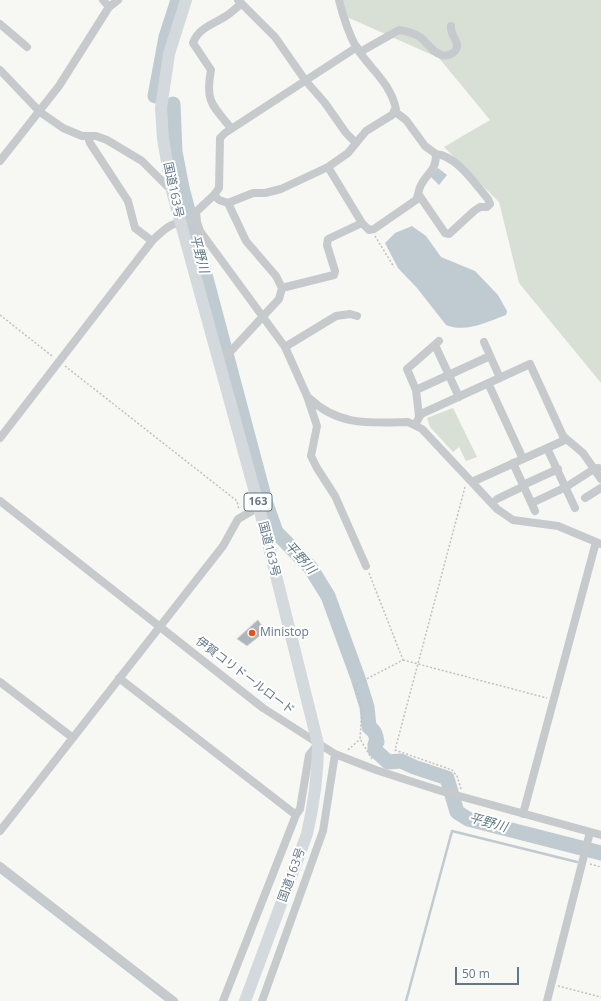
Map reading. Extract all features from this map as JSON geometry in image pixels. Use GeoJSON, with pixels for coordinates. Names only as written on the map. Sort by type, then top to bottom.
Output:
{"type":"FeatureCollection","features":[{"type":"Feature","properties":{"kind":"highway","name":"国道163号"},"geometry":{"type":"LineString","coordinates":[[186,0],[169,54],[160,108],[163,139],[172,191],[221,362],[318,744],[318,767],[314,806],[307,834],[245,1001]]}},
{"type":"Feature","properties":{"kind":"street"},"geometry":{"type":"LineString","coordinates":[[103,0],[109,7]]}},
{"type":"Feature","properties":{"kind":"street"},"geometry":{"type":"LineString","coordinates":[[0,161],[40,112],[76,61],[109,7],[118,0]]}},
{"type":"Feature","properties":{"kind":"street"},"geometry":{"type":"LineString","coordinates":[[214,195],[219,200],[228,203],[253,193],[265,193],[281,188],[328,168],[348,153],[366,131],[392,115],[394,111],[393,96],[388,87],[358,49],[345,22],[339,0]]}},
{"type":"Feature","properties":{"kind":"street"},"geometry":{"type":"LineString","coordinates":[[231,128],[211,104],[208,84],[211,70],[193,43],[195,36],[199,32],[230,14],[240,2],[275,37],[305,80],[325,103],[346,133],[356,143]]}},
{"type":"Feature","properties":{"kind":"street"},"geometry":{"type":"LineString","coordinates":[[0,24],[27,47]]}},
{"type":"Feature","properties":{"kind":"street"},"geometry":{"type":"LineString","coordinates":[[366,566],[335,496],[311,456],[317,426],[307,396],[285,347],[200,231],[196,212],[214,195],[219,188],[220,138],[231,128],[305,80],[358,49],[399,30],[419,37],[435,52],[447,55],[452,54],[456,49],[457,43],[453,36],[451,26]]}},
{"type":"Feature","properties":{"kind":"street"},"geometry":{"type":"LineString","coordinates":[[0,70],[40,112],[69,132],[88,137],[101,137],[135,157],[172,191]]}},
{"type":"Feature","properties":{"kind":"street"},"geometry":{"type":"LineString","coordinates":[[394,111],[406,120],[425,146],[436,154],[442,154],[458,166],[488,199],[490,204],[487,207],[480,207],[474,211],[449,234],[445,233],[419,195]]}},
{"type":"Feature","properties":{"kind":"street"},"geometry":{"type":"LineString","coordinates":[[88,137],[90,143],[128,201],[134,228],[152,241]]}},
{"type":"Feature","properties":{"kind":"street"},"geometry":{"type":"LineString","coordinates":[[328,168],[362,223],[371,231],[416,200],[419,195],[421,185],[436,164],[436,154]]}},
{"type":"Feature","properties":{"kind":"street"},"geometry":{"type":"LineString","coordinates":[[221,362],[279,299],[282,288],[276,276],[246,240],[228,203]]}},
{"type":"Feature","properties":{"kind":"street"},"geometry":{"type":"LineString","coordinates":[[0,438],[152,241],[168,226],[180,221],[197,222]]}},
{"type":"Feature","properties":{"kind":"street"},"geometry":{"type":"LineString","coordinates":[[282,288],[334,275],[335,271],[327,245],[328,239],[362,223]]}},
{"type":"Feature","properties":{"kind":"street"},"geometry":{"type":"LineString","coordinates":[[285,347],[336,316],[350,314],[357,316]]}},
{"type":"Feature","properties":{"kind":"street"},"geometry":{"type":"LineString","coordinates":[[484,342],[500,378]]}},
{"type":"Feature","properties":{"kind":"street"},"geometry":{"type":"LineString","coordinates":[[415,424],[419,416],[416,390],[407,369],[437,343],[459,397]]}},
{"type":"Feature","properties":{"kind":"street"},"geometry":{"type":"LineString","coordinates":[[416,390],[490,356]]}},
{"type":"Feature","properties":{"kind":"street"},"geometry":{"type":"LineString","coordinates":[[419,416],[530,364],[566,440],[583,453],[598,469],[601,479]]}},
{"type":"Feature","properties":{"kind":"street"},"geometry":{"type":"LineString","coordinates":[[488,383],[523,459]]}},
{"type":"Feature","properties":{"kind":"street"},"geometry":{"type":"LineString","coordinates":[[307,396],[318,407],[334,416],[364,423],[408,422],[415,424],[422,429],[497,509],[513,520],[558,526],[598,543],[523,814]]}},
{"type":"Feature","properties":{"kind":"street"},"geometry":{"type":"LineString","coordinates":[[469,480],[514,463],[566,440]]}},
{"type":"Feature","properties":{"kind":"street"},"geometry":{"type":"LineString","coordinates":[[547,448],[575,508]]}},
{"type":"Feature","properties":{"kind":"street"},"geometry":{"type":"LineString","coordinates":[[514,463],[535,511]]}},
{"type":"Feature","properties":{"kind":"street"},"geometry":{"type":"LineString","coordinates":[[497,499],[558,469]]}},
{"type":"Feature","properties":{"kind":"street"},"geometry":{"type":"LineString","coordinates":[[532,503],[566,487],[598,469]]}},
{"type":"Feature","properties":{"kind":"street"},"geometry":{"type":"LineString","coordinates":[[585,498],[601,488]]}},
{"type":"Feature","properties":{"kind":"street","name":"伊賀コリドールロード"},"geometry":{"type":"LineString","coordinates":[[0,500],[263,708],[318,744],[338,755],[376,770],[441,791],[601,835]]}},
{"type":"Feature","properties":{"kind":"street"},"geometry":{"type":"LineString","coordinates":[[0,831],[223,546],[238,518],[259,507]]}},
{"type":"Feature","properties":{"kind":"street"},"geometry":{"type":"LineString","coordinates":[[119,678],[296,815]]}},
{"type":"Feature","properties":{"kind":"street"},"geometry":{"type":"LineString","coordinates":[[0,682],[72,738]]}},
{"type":"Feature","properties":{"kind":"street"},"geometry":{"type":"LineString","coordinates":[[223,1001],[296,815],[300,809],[309,755],[318,744]]}},
{"type":"Feature","properties":{"kind":"street"},"geometry":{"type":"LineString","coordinates":[[262,1001],[323,831],[338,755]]}},
{"type":"Feature","properties":{"kind":"street"},"geometry":{"type":"LineString","coordinates":[[547,1001],[590,832]]}},
{"type":"Feature","properties":{"kind":"street"},"geometry":{"type":"LineString","coordinates":[[0,866],[174,1001]]}},
{"type":"Feature","properties":{"kind":"path"},"geometry":{"type":"LineString","coordinates":[[371,231],[394,267]]}},
{"type":"Feature","properties":{"kind":"path"},"geometry":{"type":"LineString","coordinates":[[0,316],[237,501],[239,509],[238,518]]}},
{"type":"Feature","properties":{"kind":"path"},"geometry":{"type":"LineString","coordinates":[[461,796],[461,786],[457,776],[452,770],[395,750],[417,664],[469,480]]}},
{"type":"Feature","properties":{"kind":"path"},"geometry":{"type":"LineString","coordinates":[[366,566],[404,660]]}},
{"type":"Feature","properties":{"kind":"path"},"geometry":{"type":"LineString","coordinates":[[376,770],[360,739],[362,710],[355,685],[404,660],[554,700]]}},
{"type":"Feature","properties":{"kind":"path"},"geometry":{"type":"LineString","coordinates":[[338,755],[360,739]]}},
{"type":"Feature","properties":{"kind":"path"},"geometry":{"type":"LineString","coordinates":[[582,862],[601,867]]}},
{"type":"Feature","properties":{"kind":"path"},"geometry":{"type":"LineString","coordinates":[[552,984],[601,997]]}},
{"type":"Feature","properties":{"kind":"shaded area"},"geometry":{"type":"Polygon","coordinates":[[[336,0],[601,0],[601,383],[519,283],[499,202],[444,147],[490,120],[439,58],[347,17],[336,0]]]}},
{"type":"Feature","properties":{"kind":"shaded area"},"geometry":{"type":"Polygon","coordinates":[[[438,168],[447,175],[439,185],[431,177],[438,168]]]}},
{"type":"Feature","properties":{"kind":"shaded area"},"geometry":{"type":"Polygon","coordinates":[[[412,226],[426,236],[441,257],[475,271],[498,295],[507,311],[506,315],[476,326],[461,328],[446,325],[417,288],[398,268],[385,243],[395,233],[412,226]]]}},
{"type":"Feature","properties":{"kind":"shaded area"},"geometry":{"type":"Polygon","coordinates":[[[453,408],[477,457],[466,461],[459,447],[453,452],[430,427],[427,418],[453,408]]]}},
{"type":"Feature","properties":{"kind":"building","name":"Ministop"},"geometry":{"type":"Polygon","coordinates":[[[258,620],[266,631],[247,646],[237,639],[258,620]]]}},
{"type":"Feature","properties":{"kind":"waterway","name":"平野川"},"geometry":{"type":"LineString","coordinates":[[155,96],[166,37],[178,0]]}},
{"type":"Feature","properties":{"kind":"waterway","name":"平野川"},"geometry":{"type":"LineString","coordinates":[[173,104],[175,152],[182,188],[266,504],[276,532],[310,567],[328,596],[358,678],[367,707],[369,727],[376,735],[377,742],[375,744],[375,750],[388,762],[401,761],[447,778],[457,812],[468,819],[601,853]]}},
{"type":"Feature","properties":{"kind":"waterway"},"geometry":{"type":"LineString","coordinates":[[406,1001],[452,831],[577,862]]}},
{"type":"Feature","properties":{"kind":"waterway"},"geometry":{"type":"LineString","coordinates":[[0,872],[167,1001]]}},
{"type":"Feature","properties":{"kind":"place","name":"Ministop"},"geometry":{"type":"Point","coordinates":[252,633]}}]}
